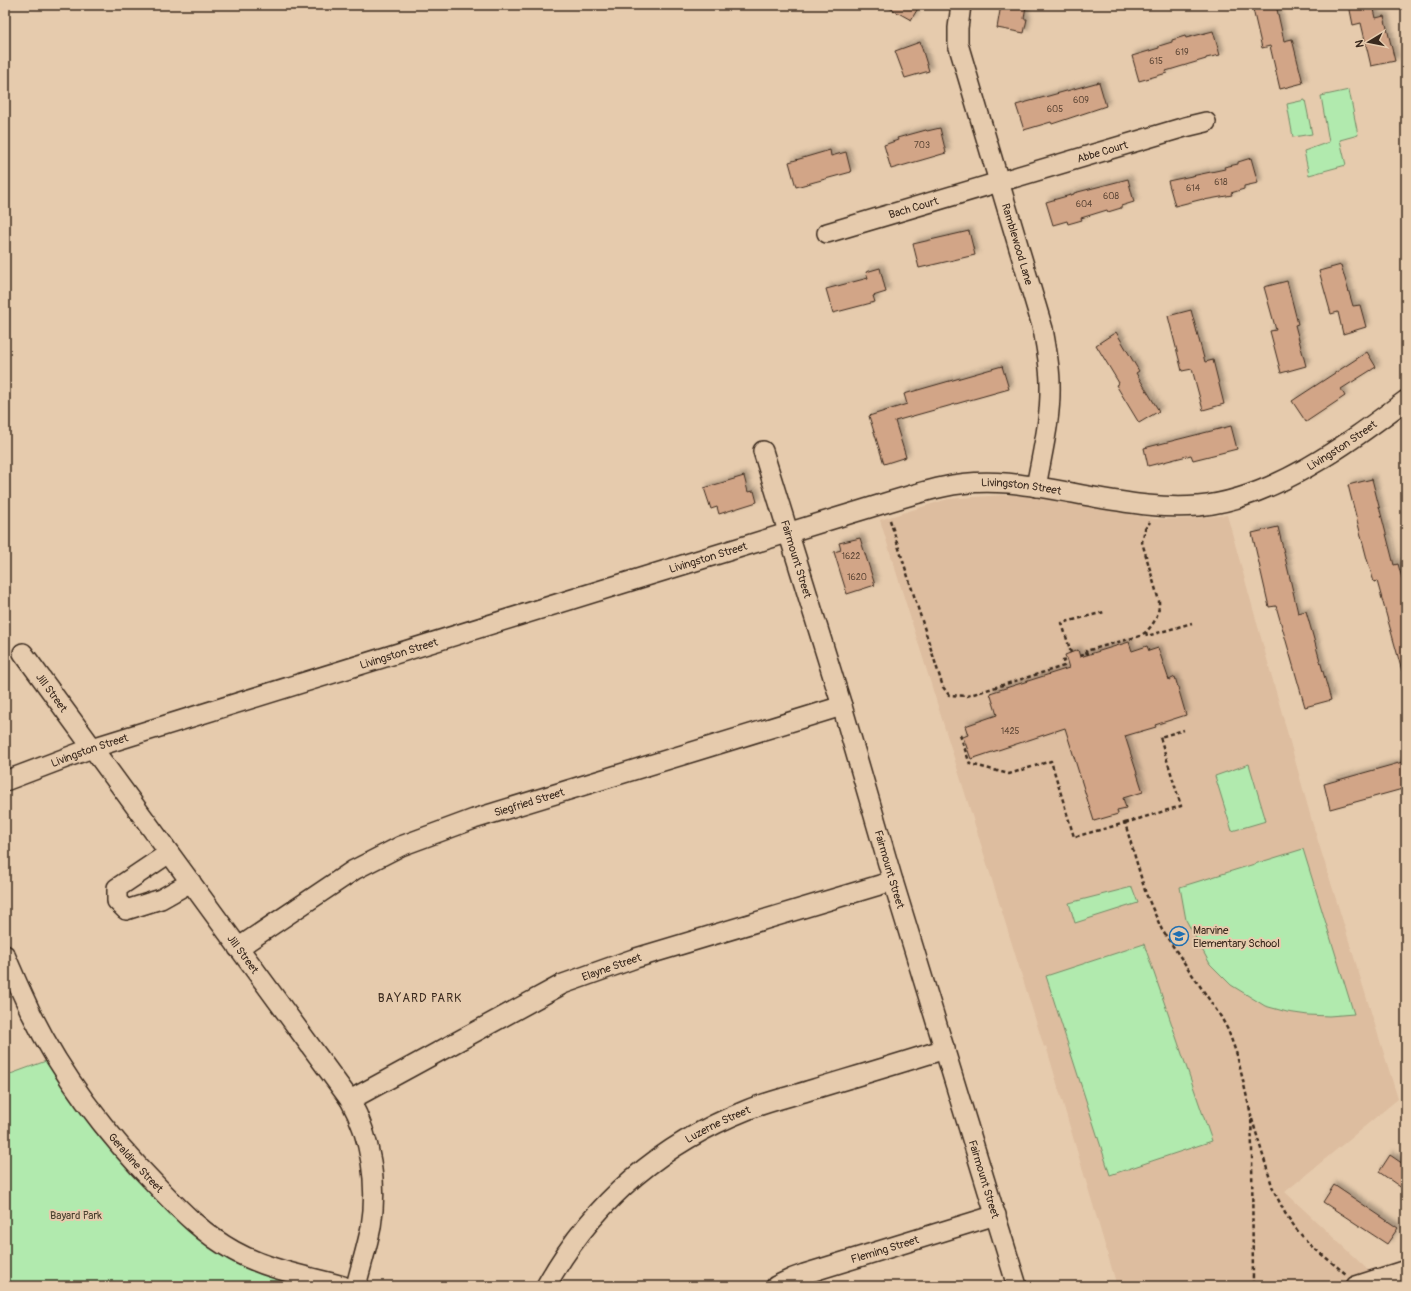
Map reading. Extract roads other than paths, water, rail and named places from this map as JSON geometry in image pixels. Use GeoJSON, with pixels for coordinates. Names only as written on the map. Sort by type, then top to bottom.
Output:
{"type":"FeatureCollection","features":[{"type":"Feature","properties":{"kind":"street","name":"Ramblewood Lane"},"geometry":{"type":"LineString","coordinates":[[961,5],[958,28],[958,44],[1043,329],[1048,355],[1050,385],[1048,416],[1036,487]]}},
{"type":"Feature","properties":{"kind":"street","name":"Abbe Court"},"geometry":{"type":"LineString","coordinates":[[999,183],[1206,122]]}},
{"type":"Feature","properties":{"kind":"street","name":"Bach Court"},"geometry":{"type":"LineString","coordinates":[[827,233],[999,183]]}},
{"type":"Feature","properties":{"kind":"street","name":"Livingston Street"},"geometry":{"type":"LineString","coordinates":[[5,781],[92,748],[922,492],[952,485],[987,482],[1036,487],[1151,505],[1196,506],[1223,501],[1257,491],[1321,460],[1406,400]]}},
{"type":"Feature","properties":{"kind":"street","name":"Fairmount Street"},"geometry":{"type":"LineString","coordinates":[[763,451],[842,706],[893,881],[1017,1286]]}},
{"type":"Feature","properties":{"kind":"street","name":"Jill Street"},"geometry":{"type":"LineString","coordinates":[[24,653],[350,1100],[356,1112],[370,1152],[373,1185],[371,1226],[356,1286]]}},
{"type":"Feature","properties":{"kind":"street","name":"Siegfried Street"},"geometry":{"type":"LineString","coordinates":[[238,948],[354,870],[394,849],[474,819],[842,706]]}},
{"type":"Feature","properties":{"kind":"street"},"geometry":{"type":"LineString","coordinates":[[169,853],[117,888],[117,901],[126,910],[161,899],[191,882]]}},
{"type":"Feature","properties":{"kind":"street","name":"Elayne Street"},"geometry":{"type":"LineString","coordinates":[[350,1100],[563,984],[636,958],[893,881]]}},
{"type":"Feature","properties":{"kind":"street","name":"Geraldine Street"},"geometry":{"type":"LineString","coordinates":[[5,955],[32,1014],[73,1084],[125,1151],[183,1212],[210,1235],[245,1256],[272,1267],[343,1286]]}},
{"type":"Feature","properties":{"kind":"street","name":"Luzerne Street"},"geometry":{"type":"LineString","coordinates":[[546,1286],[584,1227],[622,1187],[665,1153],[689,1138],[749,1109],[944,1050]]}},
{"type":"Feature","properties":{"kind":"street","name":"Fleming Street"},"geometry":{"type":"LineString","coordinates":[[776,1286],[804,1274],[996,1215]]}},
{"type":"Feature","properties":{"kind":"street"},"geometry":{"type":"LineString","coordinates":[[1356,1283],[1406,1270]]}},
{"type":"Feature","properties":{"kind":"place","name":"Marvine Elementary School"},"geometry":{"type":"Point","coordinates":[1179,936]}},
{"type":"Feature","properties":{"kind":"district","name":"BAYARD PARK"},"geometry":{"type":"Point","coordinates":[420,998]}},
{"type":"Feature","properties":{"kind":"park label","name":"Bayard Park"},"geometry":{"type":"Point","coordinates":[76,1215]}}]}
